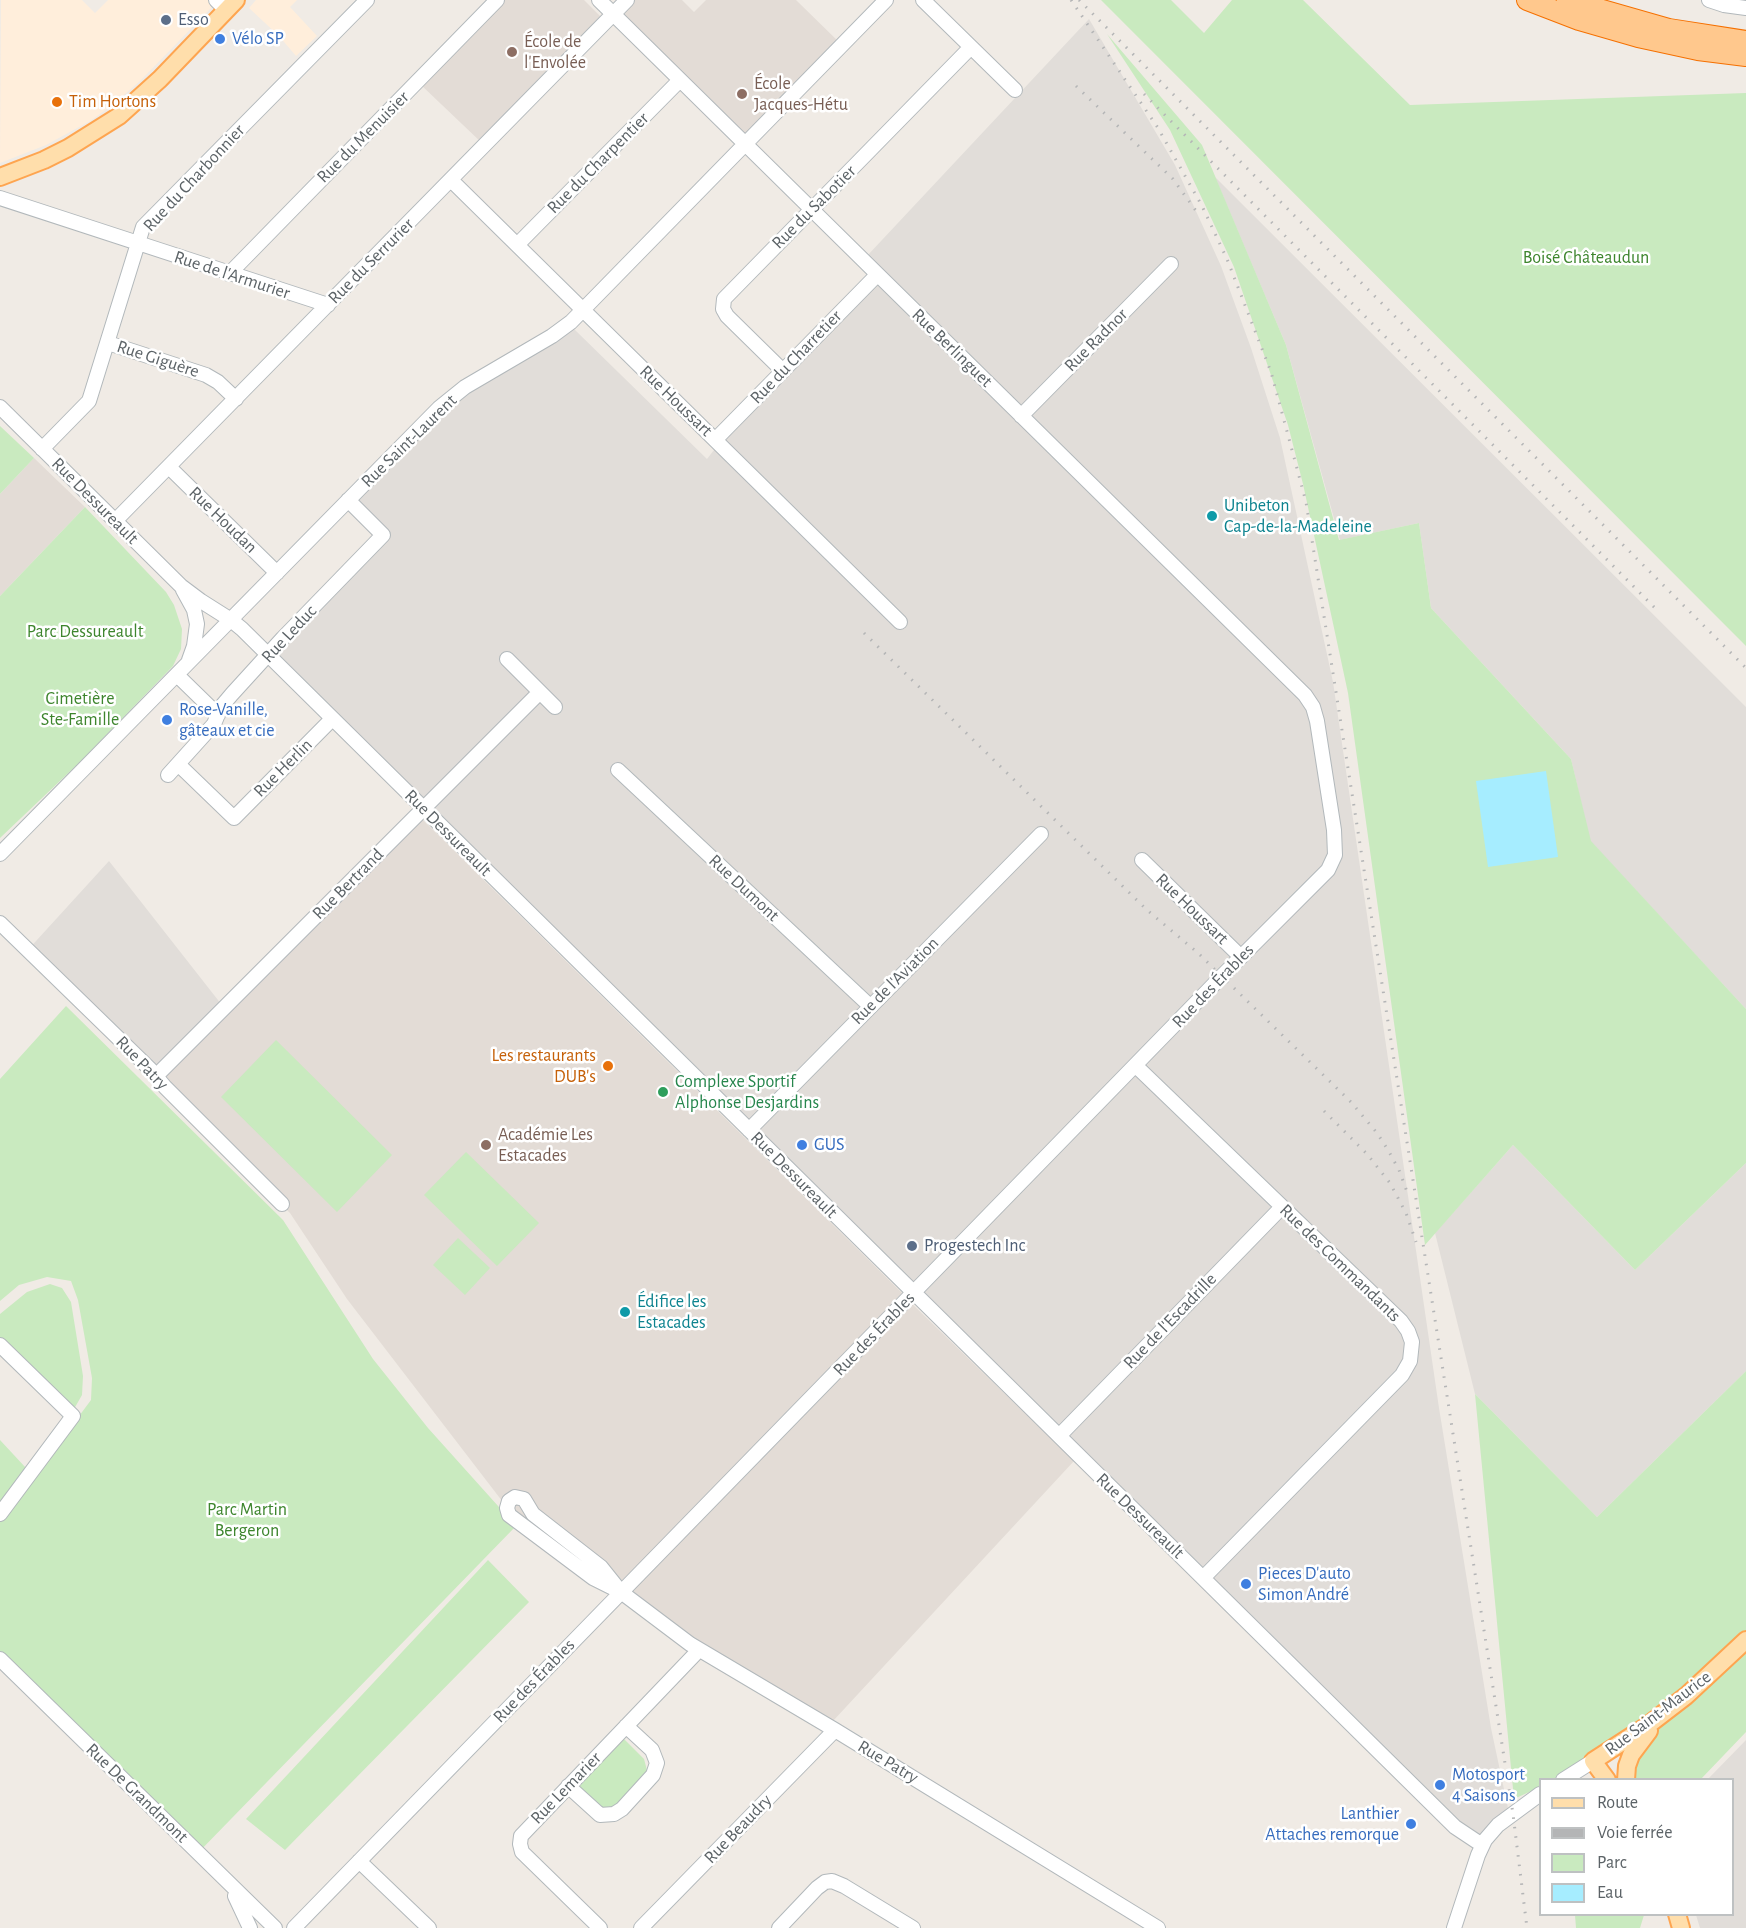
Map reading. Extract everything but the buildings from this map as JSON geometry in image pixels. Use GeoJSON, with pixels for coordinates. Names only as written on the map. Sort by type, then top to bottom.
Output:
{"type":"FeatureCollection","features":[{"type":"Feature","properties":{"kind":"highway"},"geometry":{"type":"LineString","coordinates":[[1527,0],[1579,20],[1620,32],[1698,50],[1746,56]]}},
{"type":"Feature","properties":{"kind":"highway"},"geometry":{"type":"LineString","coordinates":[[1567,0],[1663,27],[1704,36],[1746,41]]}},
{"type":"Feature","properties":{"kind":"main road"},"geometry":{"type":"LineString","coordinates":[[0,177],[56,154],[114,119],[160,79],[226,3]]}},
{"type":"Feature","properties":{"kind":"main road","name":"Rue Saint-Maurice"},"geometry":{"type":"LineString","coordinates":[[1593,1761],[1660,1716],[1701,1684],[1746,1640]]}},
{"type":"Feature","properties":{"kind":"main road"},"geometry":{"type":"LineString","coordinates":[[1626,1778],[1631,1755],[1660,1716]]}},
{"type":"Feature","properties":{"kind":"main road"},"geometry":{"type":"LineString","coordinates":[[1593,1761],[1606,1778]]}},
{"type":"Feature","properties":{"kind":"street","name":"Rue du Charbonnier"},"geometry":{"type":"LineString","coordinates":[[42,449],[89,402],[140,234],[147,222],[367,0]]}},
{"type":"Feature","properties":{"kind":"street","name":"Rue du Menuisier"},"geometry":{"type":"LineString","coordinates":[[228,274],[497,0]]}},
{"type":"Feature","properties":{"kind":"street","name":"Rue Berlinguet"},"geometry":{"type":"LineString","coordinates":[[599,0],[1305,695]]}},
{"type":"Feature","properties":{"kind":"street","name":"Rue du Serrurier"},"geometry":{"type":"LineString","coordinates":[[115,521],[627,0]]}},
{"type":"Feature","properties":{"kind":"street","name":"Rue Saint-Laurent"},"geometry":{"type":"LineString","coordinates":[[0,854],[450,399],[552,336],[583,310],[886,0]]}},
{"type":"Feature","properties":{"kind":"street"},"geometry":{"type":"LineString","coordinates":[[923,0],[1015,90]]}},
{"type":"Feature","properties":{"kind":"street"},"geometry":{"type":"LineString","coordinates":[[1709,0],[1746,8]]}},
{"type":"Feature","properties":{"kind":"street","name":"Rue du Sabotier"},"geometry":{"type":"LineString","coordinates":[[783,371],[727,316],[723,309],[726,296],[971,47]]}},
{"type":"Feature","properties":{"kind":"street","name":"Rue du Charpentier"},"geometry":{"type":"LineString","coordinates":[[517,245],[680,80]]}},
{"type":"Feature","properties":{"kind":"street","name":"Rue Houssart"},"geometry":{"type":"LineString","coordinates":[[451,180],[900,622]]}},
{"type":"Feature","properties":{"kind":"street","name":"Rue de l'Armurier"},"geometry":{"type":"LineString","coordinates":[[0,198],[138,245],[328,305]]}},
{"type":"Feature","properties":{"kind":"street","name":"Rue Radnor"},"geometry":{"type":"LineString","coordinates":[[1021,416],[1171,264]]}},
{"type":"Feature","properties":{"kind":"street","name":"Rue du Charretier"},"geometry":{"type":"LineString","coordinates":[[715,440],[877,275]]}},
{"type":"Feature","properties":{"kind":"street","name":"Rue Giguère"},"geometry":{"type":"LineString","coordinates":[[108,343],[206,375],[218,382],[236,399]]}},
{"type":"Feature","properties":{"kind":"street","name":"Rue Dessureault"},"geometry":{"type":"LineString","coordinates":[[0,407],[181,586],[231,620],[1455,1827],[1482,1845]]}},
{"type":"Feature","properties":{"kind":"street","name":"Rue Houdan"},"geometry":{"type":"LineString","coordinates":[[169,467],[277,573]]}},
{"type":"Feature","properties":{"kind":"street","name":"Rue Leduc"},"geometry":{"type":"LineString","coordinates":[[168,775],[214,724],[221,707],[283,638],[383,535],[348,500]]}},
{"type":"Feature","properties":{"kind":"street"},"geometry":{"type":"LineString","coordinates":[[181,586],[194,610],[197,624],[195,646],[181,672],[218,715]]}},
{"type":"Feature","properties":{"kind":"street"},"geometry":{"type":"LineString","coordinates":[[507,659],[555,707]]}},
{"type":"Feature","properties":{"kind":"street","name":"Rue Bertrand"},"geometry":{"type":"LineString","coordinates":[[156,1076],[540,692]]}},
{"type":"Feature","properties":{"kind":"street","name":"Rue des Érables"},"geometry":{"type":"LineString","coordinates":[[294,1928],[1328,870],[1334,860],[1336,845],[1317,721],[1313,707],[1305,695]]}},
{"type":"Feature","properties":{"kind":"street","name":"Rue Herlin"},"geometry":{"type":"LineString","coordinates":[[178,764],[234,818],[332,719]]}},
{"type":"Feature","properties":{"kind":"street","name":"Rue Dumont"},"geometry":{"type":"LineString","coordinates":[[618,770],[870,1006]]}},
{"type":"Feature","properties":{"kind":"street","name":"Rue de l'Aviation"},"geometry":{"type":"LineString","coordinates":[[749,1130],[1041,834]]}},
{"type":"Feature","properties":{"kind":"street","name":"Rue Houssart"},"geometry":{"type":"LineString","coordinates":[[1143,860],[1241,957]]}},
{"type":"Feature","properties":{"kind":"street","name":"Rue Patry"},"geometry":{"type":"LineString","coordinates":[[0,923],[282,1204]]}},
{"type":"Feature","properties":{"kind":"street","name":"Rue des Commandants"},"geometry":{"type":"LineString","coordinates":[[1136,1066],[1401,1321],[1410,1337],[1412,1355],[1402,1375],[1203,1578]]}},
{"type":"Feature","properties":{"kind":"street","name":"Rue de l'Escadrille"},"geometry":{"type":"LineString","coordinates":[[1059,1436],[1282,1207]]}},
{"type":"Feature","properties":{"kind":"street"},"geometry":{"type":"LineString","coordinates":[[0,1345],[73,1416],[0,1514]]}},
{"type":"Feature","properties":{"kind":"street","name":"Rue Patry"},"geometry":{"type":"LineString","coordinates":[[621,1592],[601,1567],[532,1514],[524,1499],[514,1497],[509,1501],[507,1508],[509,1515],[593,1578],[621,1592],[699,1650],[835,1730],[1158,1928]]}},
{"type":"Feature","properties":{"kind":"street","name":"Rue Lemarier"},"geometry":{"type":"LineString","coordinates":[[600,1928],[522,1852],[521,1836],[699,1650]]}},
{"type":"Feature","properties":{"kind":"street","name":"Rue De Grandmont"},"geometry":{"type":"LineString","coordinates":[[0,1659],[274,1928]]}},
{"type":"Feature","properties":{"kind":"street"},"geometry":{"type":"LineString","coordinates":[[568,1786],[600,1815],[611,1815],[622,1809],[653,1775],[657,1763],[654,1752],[626,1726]]}},
{"type":"Feature","properties":{"kind":"street","name":"Rue Beaudry"},"geometry":{"type":"LineString","coordinates":[[641,1928],[835,1730]]}},
{"type":"Feature","properties":{"kind":"street","name":"Rue Saint-Maurice"},"geometry":{"type":"LineString","coordinates":[[1565,1778],[1593,1761]]}},
{"type":"Feature","properties":{"kind":"street"},"geometry":{"type":"LineString","coordinates":[[1454,1928],[1482,1845],[1498,1825],[1539,1795]]}},
{"type":"Feature","properties":{"kind":"street"},"geometry":{"type":"LineString","coordinates":[[359,1861],[429,1928]]}},
{"type":"Feature","properties":{"kind":"street"},"geometry":{"type":"LineString","coordinates":[[226,1881],[242,1907],[250,1928]]}},
{"type":"Feature","properties":{"kind":"street"},"geometry":{"type":"LineString","coordinates":[[779,1928],[817,1888],[828,1881],[844,1886],[913,1928]]}},
{"type":"Feature","properties":{"kind":"shaded area"},"geometry":{"type":"Polygon","coordinates":[[[1,0],[82,0],[95,13],[108,0],[208,0],[213,6],[140,81],[111,106],[90,121],[46,145],[0,163],[1,0]]]}},
{"type":"Feature","properties":{"kind":"shaded area"},"geometry":{"type":"Polygon","coordinates":[[[256,0],[297,0],[290,7],[317,36],[296,56],[279,36],[249,8],[256,0]]]}},
{"type":"Feature","properties":{"kind":"shaded area","name":"École de l'Envolée"},"geometry":{"type":"Polygon","coordinates":[[[502,0],[584,0],[604,20],[483,144],[420,84],[502,0]]]}},
{"type":"Feature","properties":{"kind":"shaded area","name":"École Jacques-Hétu"},"geometry":{"type":"Polygon","coordinates":[[[631,0],[682,0],[694,12],[706,0],[796,0],[841,44],[745,144],[610,20],[631,0]]]}},
{"type":"Feature","properties":{"kind":"shaded area"},"geometry":{"type":"Polygon","coordinates":[[[1089,19],[1175,165],[1221,266],[1280,438],[1333,682],[1439,1408],[1491,1728],[1509,1813],[1483,1834],[1454,1833],[266,659],[387,535],[354,502],[446,406],[574,329],[707,459],[721,441],[885,276],[867,256],[1089,19]]]}},
{"type":"Feature","properties":{"kind":"shaded area"},"geometry":{"type":"Polygon","coordinates":[[[1215,177],[1746,707],[1746,1009],[1590,841],[1571,759],[1431,608],[1419,523],[1340,540],[1286,345],[1215,177]]]}},
{"type":"Feature","properties":{"kind":"shaded area"},"geometry":{"type":"Polygon","coordinates":[[[34,458],[85,507],[0,596],[0,494],[34,458]]]}},
{"type":"Feature","properties":{"kind":"shaded area","name":"Académie Les Estacades"},"geometry":{"type":"Polygon","coordinates":[[[418,815],[902,1293],[615,1591],[509,1510],[347,1299],[290,1213],[151,1077],[418,815]]]}},
{"type":"Feature","properties":{"kind":"shaded area"},"geometry":{"type":"Polygon","coordinates":[[[109,861],[225,1009],[157,1079],[26,952],[109,861]]]}},
{"type":"Feature","properties":{"kind":"shaded area"},"geometry":{"type":"Polygon","coordinates":[[[1513,1145],[1635,1270],[1746,1163],[1746,1371],[1597,1517],[1475,1394],[1435,1233],[1513,1145]]]}},
{"type":"Feature","properties":{"kind":"shaded area"},"geometry":{"type":"Polygon","coordinates":[[[905,1297],[1074,1461],[833,1721],[701,1654],[620,1593],[905,1297]]]}},
{"type":"Feature","properties":{"kind":"shaded area"},"geometry":{"type":"Polygon","coordinates":[[[1746,1740],[1746,1928],[1700,1928],[1696,1916],[1734,1916],[1734,1778],[1709,1778],[1746,1740]]]}},
{"type":"Feature","properties":{"kind":"green space","name":"Boisé Châteaudun"},"geometry":{"type":"Polygon","coordinates":[[[1101,0],[1171,0],[1204,33],[1232,0],[1303,0],[1410,105],[1746,93],[1746,646],[1101,0]]]}},
{"type":"Feature","properties":{"kind":"green space"},"geometry":{"type":"Polygon","coordinates":[[[1107,34],[1202,145],[1286,345],[1339,540],[1419,523],[1431,608],[1571,759],[1591,841],[1746,1009],[1746,1163],[1635,1270],[1513,1145],[1425,1245],[1348,693],[1288,425],[1234,267],[1170,130],[1107,34]]]}},
{"type":"Feature","properties":{"kind":"green space"},"geometry":{"type":"Polygon","coordinates":[[[0,426],[34,458],[0,494],[0,426]]]}},
{"type":"Feature","properties":{"kind":"green space","name":"Parc Dessureault"},"geometry":{"type":"Polygon","coordinates":[[[85,507],[166,592],[174,605],[182,629],[181,649],[173,666],[82,760],[0,838],[0,596],[85,507]]]}},
{"type":"Feature","properties":{"kind":"green space","name":"Parc Martin Bergeron"},"geometry":{"type":"Polygon","coordinates":[[[66,1006],[283,1220],[373,1359],[428,1428],[516,1526],[195,1856],[0,1664],[0,1522],[91,1400],[92,1378],[78,1300],[71,1281],[47,1277],[19,1285],[0,1301],[0,1079],[66,1006]]]}},
{"type":"Feature","properties":{"kind":"green space"},"geometry":{"type":"Polygon","coordinates":[[[276,1040],[392,1155],[337,1212],[221,1097],[276,1040]]]}},
{"type":"Feature","properties":{"kind":"green space"},"geometry":{"type":"Polygon","coordinates":[[[466,1152],[539,1223],[497,1266],[424,1195],[466,1152]]]}},
{"type":"Feature","properties":{"kind":"green space"},"geometry":{"type":"Polygon","coordinates":[[[458,1238],[490,1268],[465,1295],[433,1265],[458,1238]]]}},
{"type":"Feature","properties":{"kind":"green space"},"geometry":{"type":"Polygon","coordinates":[[[50,1284],[62,1288],[71,1302],[83,1376],[82,1395],[70,1416],[0,1351],[0,1314],[27,1292],[50,1284]]]}},
{"type":"Feature","properties":{"kind":"green space"},"geometry":{"type":"Polygon","coordinates":[[[1746,1371],[1746,1732],[1702,1778],[1628,1778],[1631,1767],[1619,1737],[1609,1739],[1566,1775],[1559,1778],[1539,1778],[1539,1787],[1514,1799],[1475,1394],[1597,1517],[1746,1371]]]}},
{"type":"Feature","properties":{"kind":"green space"},"geometry":{"type":"Polygon","coordinates":[[[0,1440],[26,1468],[0,1503],[0,1440]]]}},
{"type":"Feature","properties":{"kind":"green space"},"geometry":{"type":"Polygon","coordinates":[[[488,1560],[529,1602],[285,1850],[246,1819],[488,1560]]]}},
{"type":"Feature","properties":{"kind":"green space"},"geometry":{"type":"Polygon","coordinates":[[[619,1734],[644,1759],[648,1774],[611,1814],[568,1787],[619,1734]]]}},
{"type":"Feature","properties":{"kind":"green space"},"geometry":{"type":"Polygon","coordinates":[[[1575,1916],[1644,1916],[1640,1928],[1576,1928],[1575,1916]]]}},
{"type":"Feature","properties":{"kind":"water"},"geometry":{"type":"Polygon","coordinates":[[[1546,771],[1558,857],[1488,867],[1476,781],[1546,771]]]}},
{"type":"Feature","properties":{"kind":"railway"},"geometry":{"type":"LineString","coordinates":[[1071,0],[1158,128],[1202,206],[1227,259],[1271,372],[1306,502],[1513,1814],[1527,1928]]}},
{"type":"Feature","properties":{"kind":"railway"},"geometry":{"type":"LineString","coordinates":[[1079,0],[1746,668]]}},
{"type":"Feature","properties":{"kind":"railway"},"geometry":{"type":"LineString","coordinates":[[1076,86],[1173,179],[1199,215]]}},
{"type":"Feature","properties":{"kind":"railway"},"geometry":{"type":"LineString","coordinates":[[1144,94],[1659,612]]}},
{"type":"Feature","properties":{"kind":"railway"},"geometry":{"type":"LineString","coordinates":[[864,633],[1147,910],[1198,953],[1351,1102],[1388,1150],[1399,1170],[1409,1197]]}},
{"type":"Feature","properties":{"kind":"railway"},"geometry":{"type":"LineString","coordinates":[[1324,1111],[1367,1154],[1390,1183],[1406,1213],[1416,1242]]}},
{"type":"Feature","properties":{"kind":"place","name":"Esso"},"geometry":{"type":"Point","coordinates":[166,20]}},
{"type":"Feature","properties":{"kind":"place","name":"Vélo SP"},"geometry":{"type":"Point","coordinates":[220,39]}},
{"type":"Feature","properties":{"kind":"place","name":"École de l'Envolée"},"geometry":{"type":"Point","coordinates":[512,52]}},
{"type":"Feature","properties":{"kind":"place","name":"École Jacques-Hétu"},"geometry":{"type":"Point","coordinates":[742,94]}},
{"type":"Feature","properties":{"kind":"place","name":"Tim Hortons"},"geometry":{"type":"Point","coordinates":[57,102]}},
{"type":"Feature","properties":{"kind":"place","name":"Unibeton Cap-de-la-Madeleine"},"geometry":{"type":"Point","coordinates":[1212,516]}},
{"type":"Feature","properties":{"kind":"place","name":"Rose-Vanille, gâteaux et cie"},"geometry":{"type":"Point","coordinates":[167,720]}},
{"type":"Feature","properties":{"kind":"place","name":"Les restaurants DUB's"},"geometry":{"type":"Point","coordinates":[608,1066]}},
{"type":"Feature","properties":{"kind":"place","name":"Complexe Sportif Alphonse Desjardins"},"geometry":{"type":"Point","coordinates":[663,1092]}},
{"type":"Feature","properties":{"kind":"place","name":"Académie Les Estacades"},"geometry":{"type":"Point","coordinates":[486,1145]}},
{"type":"Feature","properties":{"kind":"place","name":"GUS"},"geometry":{"type":"Point","coordinates":[802,1145]}},
{"type":"Feature","properties":{"kind":"place","name":"Progestech Inc"},"geometry":{"type":"Point","coordinates":[912,1246]}},
{"type":"Feature","properties":{"kind":"place","name":"Édifice les Estacades"},"geometry":{"type":"Point","coordinates":[625,1312]}},
{"type":"Feature","properties":{"kind":"place","name":"Pieces D'auto Simon André"},"geometry":{"type":"Point","coordinates":[1246,1584]}},
{"type":"Feature","properties":{"kind":"place","name":"Motosport 4 Saisons"},"geometry":{"type":"Point","coordinates":[1440,1785]}},
{"type":"Feature","properties":{"kind":"place","name":"Lanthier Attaches remorque"},"geometry":{"type":"Point","coordinates":[1411,1824]}},
{"type":"Feature","properties":{"kind":"park label","name":"Cimetière Ste-Famille"},"geometry":{"type":"Point","coordinates":[80,709]}}]}
